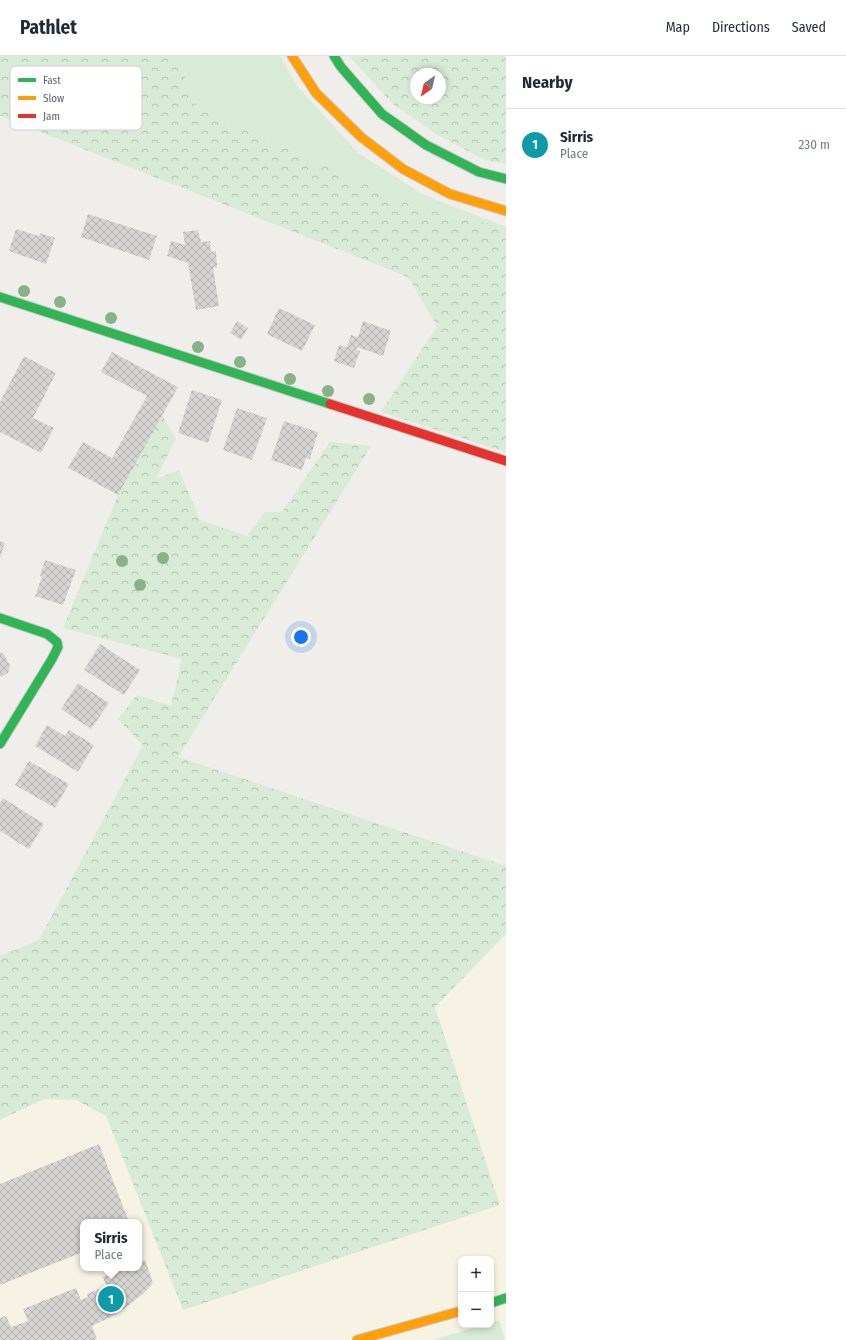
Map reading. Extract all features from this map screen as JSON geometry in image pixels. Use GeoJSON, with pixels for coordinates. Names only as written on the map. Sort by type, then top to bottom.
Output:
{"type":"FeatureCollection","features":[{"type":"Feature","properties":{"kind":"street"},"geometry":{"type":"LineString","coordinates":[[292,56],[316,93],[361,137],[403,169],[450,194],[506,211]]}},
{"type":"Feature","properties":{"kind":"street"},"geometry":{"type":"LineString","coordinates":[[334,56],[341,67],[382,114],[419,141],[479,172],[506,179]]}},
{"type":"Feature","properties":{"kind":"street"},"geometry":{"type":"LineString","coordinates":[[0,297],[506,461]]}},
{"type":"Feature","properties":{"kind":"street"},"geometry":{"type":"LineString","coordinates":[[0,618],[47,634],[57,642],[58,647],[0,744]]}},
{"type":"Feature","properties":{"kind":"street"},"geometry":{"type":"LineString","coordinates":[[494,1301],[506,1298]]}},
{"type":"Feature","properties":{"kind":"street"},"geometry":{"type":"LineString","coordinates":[[357,1340],[458,1312]]}},
{"type":"Feature","properties":{"kind":"shaded area"},"geometry":{"type":"Polygon","coordinates":[[[506,886],[506,1340],[0,1340],[0,1047],[506,886]]]}},
{"type":"Feature","properties":{"kind":"green space"},"geometry":{"type":"Polygon","coordinates":[[[0,56],[165,56],[184,75],[198,109],[415,207],[506,227],[506,452],[381,412],[437,326],[408,277],[35,130],[142,130],[142,66],[10,66],[10,120],[0,116],[0,56]]]}},
{"type":"Feature","properties":{"kind":"green space"},"geometry":{"type":"Polygon","coordinates":[[[165,56],[280,56],[297,86],[358,153],[424,195],[506,227],[415,207],[198,109],[184,75],[165,56]]]}},
{"type":"Feature","properties":{"kind":"green space"},"geometry":{"type":"Polygon","coordinates":[[[349,56],[506,56],[506,164],[485,160],[436,134],[393,104],[349,56]]]}},
{"type":"Feature","properties":{"kind":"green space"},"geometry":{"type":"Polygon","coordinates":[[[162,415],[176,439],[156,479],[179,470],[200,520],[247,536],[265,512],[282,512],[330,442],[371,446],[178,757],[506,866],[506,934],[435,1007],[500,1205],[183,1310],[106,1116],[76,1100],[44,1099],[0,1120],[0,956],[39,940],[143,745],[118,719],[137,695],[171,706],[182,659],[63,628],[118,495],[162,415]]]}},
{"type":"Feature","properties":{"kind":"green space"},"geometry":{"type":"Polygon","coordinates":[[[499,1320],[505,1340],[432,1340],[473,1328],[494,1328],[494,1322],[499,1320]]]}},
{"type":"Feature","properties":{"kind":"building"},"geometry":{"type":"Polygon","coordinates":[[[88,214],[157,236],[149,260],[81,237],[88,214]]]}},
{"type":"Feature","properties":{"kind":"building"},"geometry":{"type":"Polygon","coordinates":[[[16,229],[39,236],[40,233],[55,238],[46,264],[9,251],[16,229]]]}},
{"type":"Feature","properties":{"kind":"building"},"geometry":{"type":"Polygon","coordinates":[[[198,230],[201,242],[210,241],[211,252],[216,251],[217,268],[213,267],[219,306],[196,310],[188,263],[167,256],[171,241],[185,245],[183,232],[198,230]]]}},
{"type":"Feature","properties":{"kind":"building"},"geometry":{"type":"Polygon","coordinates":[[[279,308],[315,325],[302,351],[267,334],[279,308]]]}},
{"type":"Feature","properties":{"kind":"building"},"geometry":{"type":"Polygon","coordinates":[[[237,321],[248,328],[241,340],[230,333],[237,321]]]}},
{"type":"Feature","properties":{"kind":"building"},"geometry":{"type":"Polygon","coordinates":[[[363,321],[391,331],[383,356],[357,347],[356,350],[360,351],[354,368],[334,361],[339,345],[347,347],[351,335],[358,337],[363,321]]]}},
{"type":"Feature","properties":{"kind":"building"},"geometry":{"type":"Polygon","coordinates":[[[112,352],[178,387],[118,495],[68,468],[83,442],[112,458],[147,396],[101,372],[112,352]]]}},
{"type":"Feature","properties":{"kind":"building"},"geometry":{"type":"Polygon","coordinates":[[[24,356],[56,373],[33,418],[54,428],[41,453],[0,432],[0,402],[24,356]]]}},
{"type":"Feature","properties":{"kind":"building"},"geometry":{"type":"Polygon","coordinates":[[[192,390],[222,400],[208,443],[178,433],[192,390]]]}},
{"type":"Feature","properties":{"kind":"building"},"geometry":{"type":"Polygon","coordinates":[[[237,408],[267,418],[252,460],[223,450],[237,408]]]}},
{"type":"Feature","properties":{"kind":"building"},"geometry":{"type":"Polygon","coordinates":[[[284,421],[318,432],[310,459],[306,458],[302,470],[271,460],[284,421]]]}},
{"type":"Feature","properties":{"kind":"building"},"geometry":{"type":"Polygon","coordinates":[[[0,541],[5,543],[0,558],[0,541]]]}},
{"type":"Feature","properties":{"kind":"building"},"geometry":{"type":"Polygon","coordinates":[[[45,560],[76,570],[63,605],[35,596],[42,577],[40,576],[45,560]]]}},
{"type":"Feature","properties":{"kind":"building"},"geometry":{"type":"Polygon","coordinates":[[[100,644],[140,670],[124,695],[84,670],[100,644]]]}},
{"type":"Feature","properties":{"kind":"building"},"geometry":{"type":"Polygon","coordinates":[[[0,652],[4,654],[10,666],[8,673],[0,677],[0,652]]]}},
{"type":"Feature","properties":{"kind":"building"},"geometry":{"type":"Polygon","coordinates":[[[78,683],[109,703],[91,729],[61,709],[78,683]]]}},
{"type":"Feature","properties":{"kind":"building"},"geometry":{"type":"Polygon","coordinates":[[[47,725],[65,736],[69,730],[94,745],[78,772],[35,746],[47,725]]]}},
{"type":"Feature","properties":{"kind":"building"},"geometry":{"type":"Polygon","coordinates":[[[29,761],[69,784],[55,808],[15,785],[29,761]]]}},
{"type":"Feature","properties":{"kind":"building"},"geometry":{"type":"Polygon","coordinates":[[[3,798],[44,824],[29,849],[0,831],[0,803],[3,798]]]}},
{"type":"Feature","properties":{"kind":"building"},"geometry":{"type":"Polygon","coordinates":[[[99,1144],[128,1219],[80,1219],[80,1253],[0,1285],[0,1184],[99,1144]]]}},
{"type":"Feature","properties":{"kind":"building"},"geometry":{"type":"Polygon","coordinates":[[[145,1260],[153,1283],[144,1293],[129,1305],[111,1317],[92,1326],[97,1340],[0,1340],[0,1318],[6,1316],[11,1327],[28,1321],[23,1309],[76,1288],[81,1300],[88,1297],[87,1294],[99,1289],[101,1292],[108,1290],[103,1277],[118,1271],[142,1271],[142,1262],[145,1260]]]}},
{"type":"Feature","properties":{"kind":"traffic: fast"},"geometry":{"type":"LineString","coordinates":[[334,56],[341,67],[382,114],[426,145],[479,172],[506,179]]}},
{"type":"Feature","properties":{"kind":"traffic: fast"},"geometry":{"type":"LineString","coordinates":[[0,297],[330,404]]}},
{"type":"Feature","properties":{"kind":"traffic: fast"},"geometry":{"type":"LineString","coordinates":[[0,618],[47,634],[57,642],[58,647],[0,744]]}},
{"type":"Feature","properties":{"kind":"traffic: fast"},"geometry":{"type":"LineString","coordinates":[[494,1302],[506,1298]]}},
{"type":"Feature","properties":{"kind":"traffic: slow"},"geometry":{"type":"LineString","coordinates":[[292,56],[316,93],[361,137],[403,169],[450,194],[506,211]]}},
{"type":"Feature","properties":{"kind":"traffic: slow"},"geometry":{"type":"LineString","coordinates":[[357,1340],[458,1312]]}},
{"type":"Feature","properties":{"kind":"traffic: jam"},"geometry":{"type":"LineString","coordinates":[[330,404],[506,461]]}},
{"type":"Feature","properties":{"kind":"place","name":"Sirris"},"geometry":{"type":"Point","coordinates":[111,1299]}}]}
